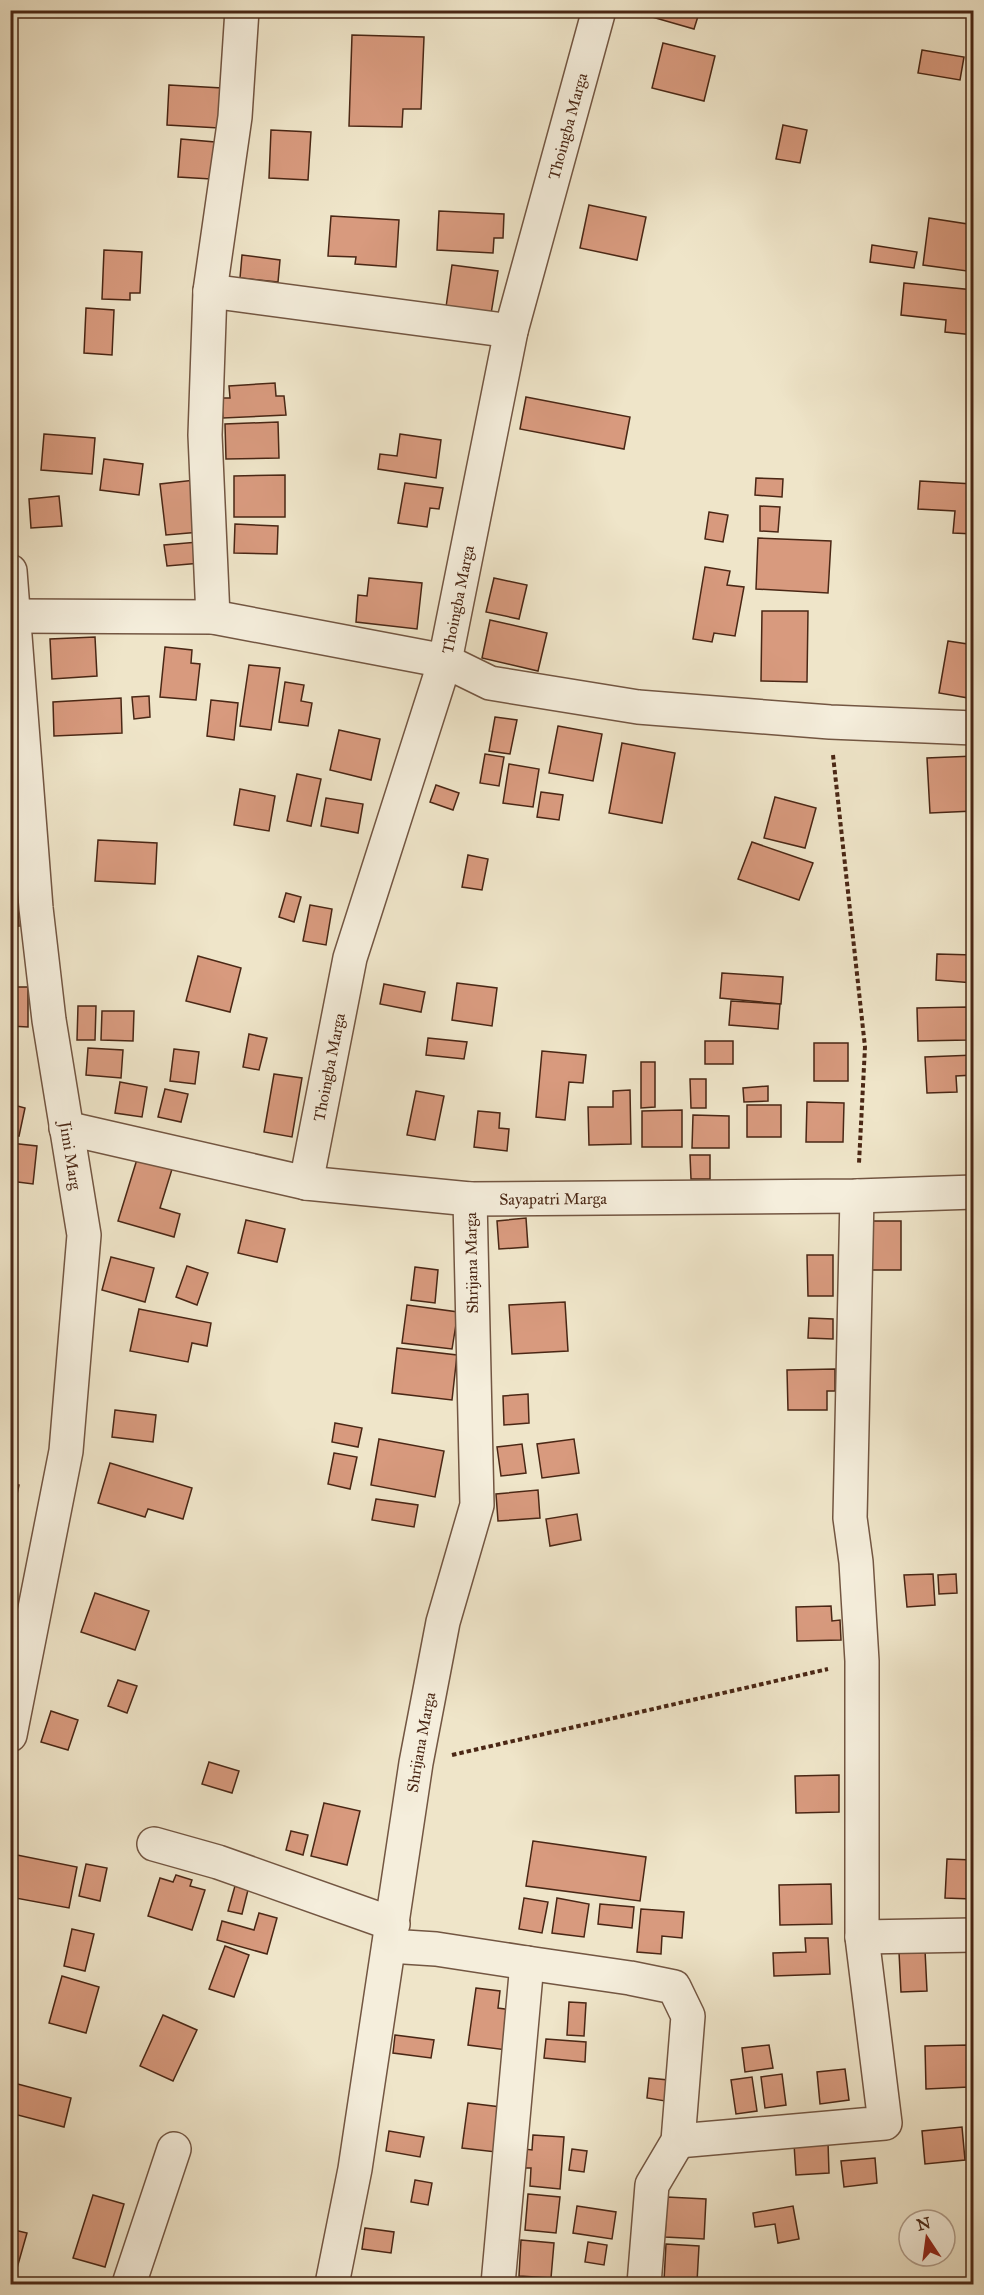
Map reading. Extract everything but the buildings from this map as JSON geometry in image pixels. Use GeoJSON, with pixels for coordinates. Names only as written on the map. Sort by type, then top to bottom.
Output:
{"type":"FeatureCollection","features":[{"type":"Feature","properties":{"kind":"street"},"geometry":{"type":"LineString","coordinates":[[213,617],[205,435],[210,291],[235,117],[242,10]]}},
{"type":"Feature","properties":{"kind":"street","name":"Thoingba Marga"},"geometry":{"type":"LineString","coordinates":[[306,1183],[350,958],[445,662],[511,331],[599,10]]}},
{"type":"Feature","properties":{"kind":"street"},"geometry":{"type":"LineString","coordinates":[[210,291],[511,331]]}},
{"type":"Feature","properties":{"kind":"street","name":"Jimi Marg"},"geometry":{"type":"LineString","coordinates":[[10,571],[36,908],[66,1128],[84,1235],[74,1385],[66,1451],[10,1735]]}},
{"type":"Feature","properties":{"kind":"street"},"geometry":{"type":"LineString","coordinates":[[15,616],[213,617],[445,662],[490,683],[638,707],[830,722],[974,728]]}},
{"type":"Feature","properties":{"kind":"street","name":"Sayapatri Marga"},"geometry":{"type":"LineString","coordinates":[[66,1128],[306,1183],[470,1199],[857,1196],[974,1192]]}},
{"type":"Feature","properties":{"kind":"street"},"geometry":{"type":"LineString","coordinates":[[678,2141],[885,2123],[862,1937],[862,1661],[856,1562],[850,1518],[857,1196]]}},
{"type":"Feature","properties":{"kind":"street","name":"Shrijana Marga"},"geometry":{"type":"LineString","coordinates":[[332,2284],[354,2169],[416,1763],[443,1622],[477,1505],[470,1199]]}},
{"type":"Feature","properties":{"kind":"street"},"geometry":{"type":"LineString","coordinates":[[154,1844],[218,1862],[391,1935],[436,1949],[630,1978],[674,1987],[688,2016],[678,2141],[652,2186],[644,2284]]}},
{"type":"Feature","properties":{"kind":"street"},"geometry":{"type":"LineString","coordinates":[[862,1937],[974,1935]]}},
{"type":"Feature","properties":{"kind":"street"},"geometry":{"type":"LineString","coordinates":[[498,2284],[527,1963]]}},
{"type":"Feature","properties":{"kind":"street"},"geometry":{"type":"LineString","coordinates":[[129,2284],[174,2149]]}},
{"type":"Feature","properties":{"kind":"path"},"geometry":{"type":"LineString","coordinates":[[830,722],[865,1047],[857,1196]]}},
{"type":"Feature","properties":{"kind":"path"},"geometry":{"type":"LineString","coordinates":[[416,1763],[862,1661]]}}]}
